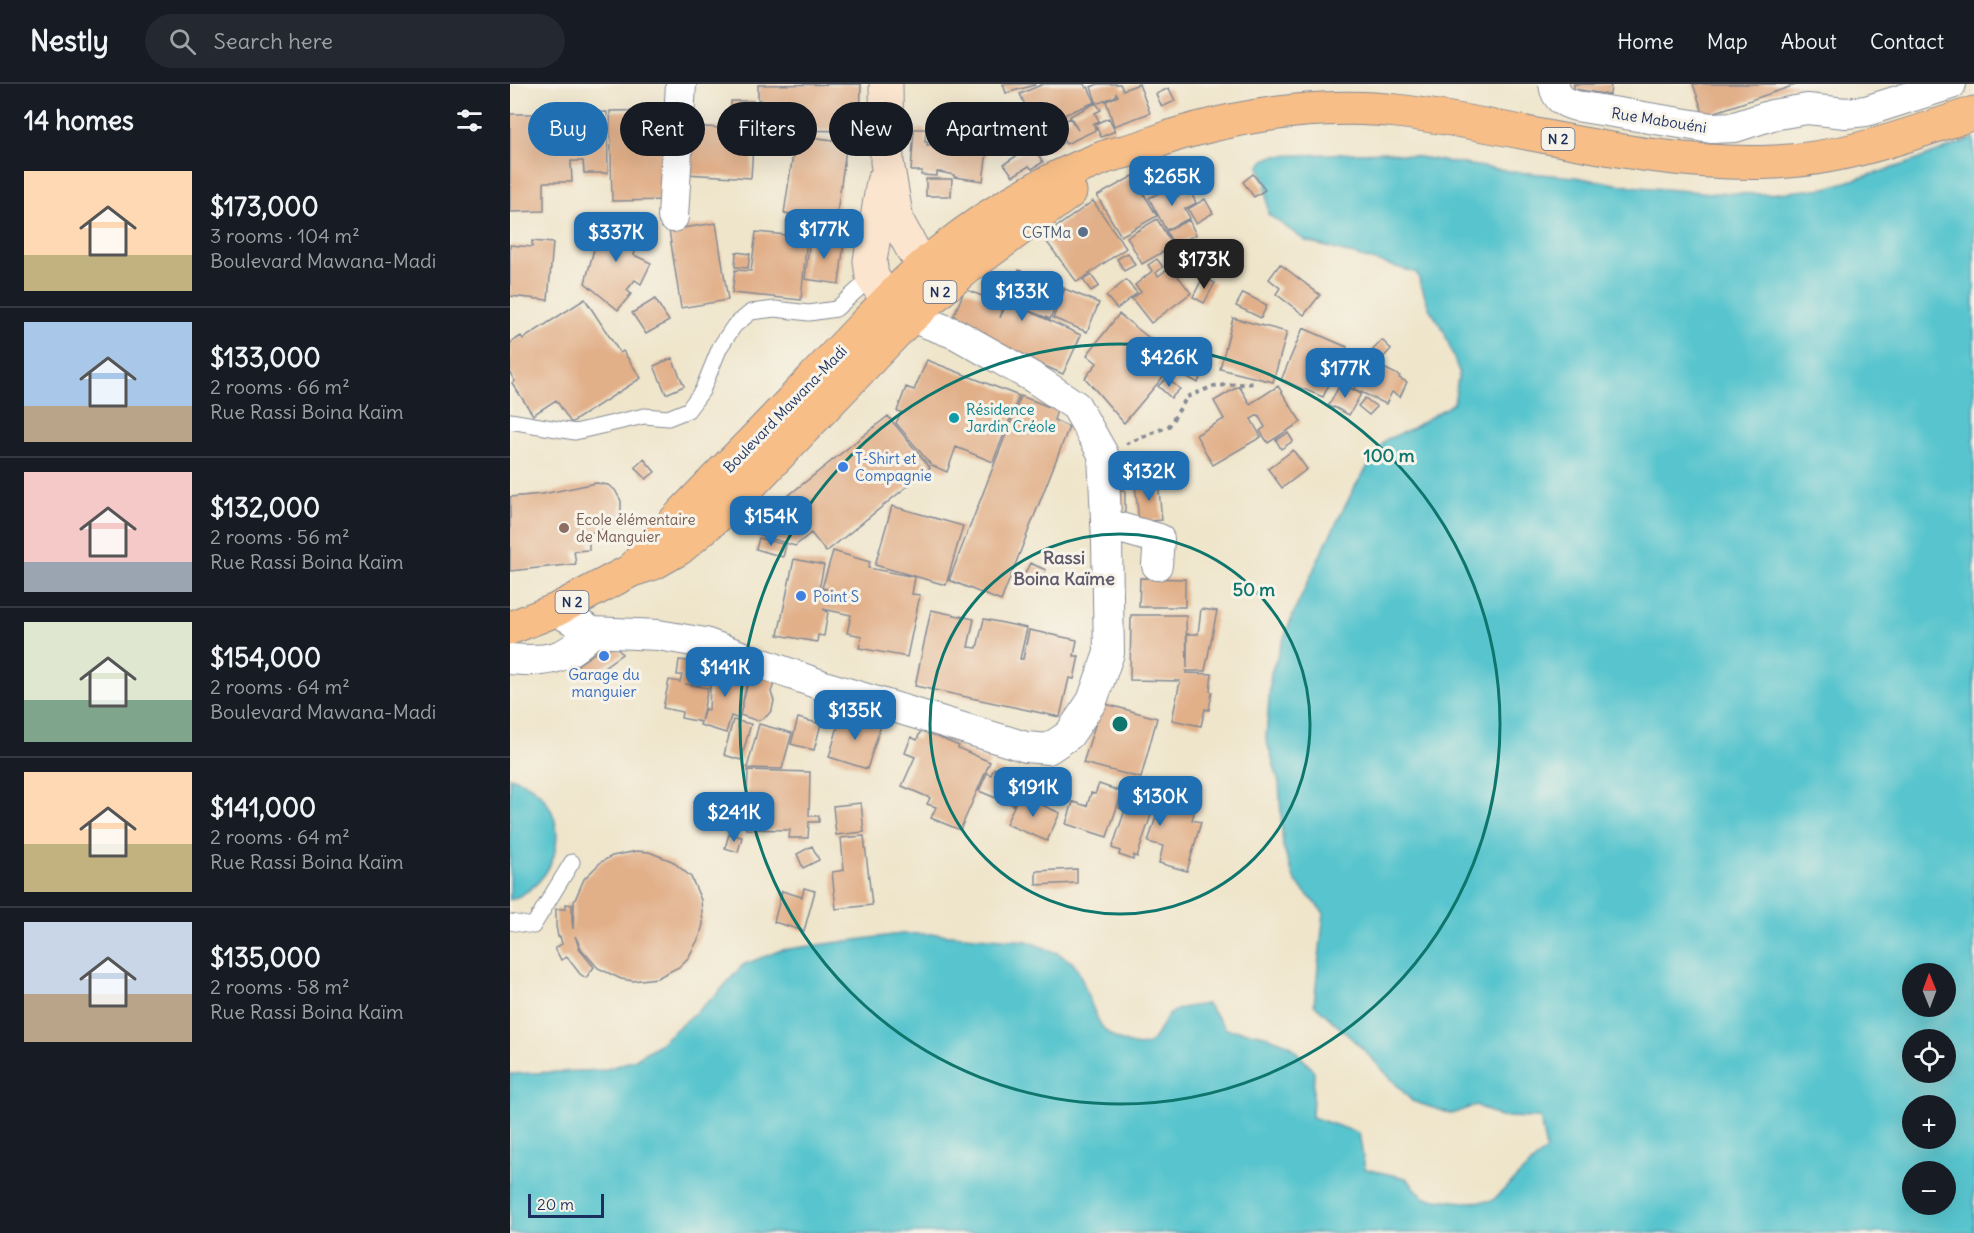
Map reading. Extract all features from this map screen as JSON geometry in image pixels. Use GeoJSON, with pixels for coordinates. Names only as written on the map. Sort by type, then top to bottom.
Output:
{"type":"FeatureCollection","features":[{"type":"Feature","properties":{"kind":"main road","name":"Boulevard Mawana-Madi"},"geometry":{"type":"LineString","coordinates":[[510,628],[556,610],[680,548],[733,503],[767,468],[782,438],[894,301],[920,291],[925,265],[977,224],[1022,197],[1107,157],[1192,130],[1244,119],[1294,112],[1347,109],[1393,111],[1450,119],[1681,160],[1774,162],[1826,157],[1884,144],[1974,113]]}},
{"type":"Feature","properties":{"kind":"main road","name":"Boulevard Mawana-Madi"},"geometry":{"type":"LineString","coordinates":[[633,570],[664,532],[894,301],[967,268],[1037,215],[1140,148]]}},
{"type":"Feature","properties":{"kind":"street"},"geometry":{"type":"LineString","coordinates":[[673,217],[681,84]]}},
{"type":"Feature","properties":{"kind":"street"},"geometry":{"type":"LineString","coordinates":[[886,84],[887,162],[897,221],[913,250],[925,265]]}},
{"type":"Feature","properties":{"kind":"street","name":"Rue Mabouéni"},"geometry":{"type":"LineString","coordinates":[[1554,84],[1556,95],[1561,101],[1576,106],[1711,128],[1735,127],[1772,115],[1807,109],[1846,113],[1866,111],[1951,84]]}},
{"type":"Feature","properties":{"kind":"street"},"geometry":{"type":"LineString","coordinates":[[556,610],[592,632],[658,635],[705,643],[824,686],[1026,747],[1048,748],[1069,735],[1092,701],[1109,653],[1103,454],[1076,406],[1034,378],[894,301],[870,261],[887,162]]}},
{"type":"Feature","properties":{"kind":"street"},"geometry":{"type":"LineString","coordinates":[[1106,524],[1159,539],[1157,565]]}},
{"type":"Feature","properties":{"kind":"street"},"geometry":{"type":"LineString","coordinates":[[510,659],[540,662],[565,655],[592,632]]}},
{"type":"Feature","properties":{"kind":"lane"},"geometry":{"type":"LineString","coordinates":[[510,422],[575,432],[644,416],[668,418],[688,410],[702,391],[720,347],[734,326],[751,312],[775,309],[809,313],[894,301]]}},
{"type":"Feature","properties":{"kind":"lane"},"geometry":{"type":"LineString","coordinates":[[510,922],[533,926],[572,862]]}},
{"type":"Feature","properties":{"kind":"path"},"geometry":{"type":"LineString","coordinates":[[1103,454],[1169,426],[1187,397],[1214,386],[1257,384]]}},
{"type":"Feature","properties":{"kind":"water"},"geometry":{"type":"Polygon","coordinates":[[[1974,138],[1974,1233],[510,1233],[510,1074],[604,1070],[634,1060],[659,1044],[717,994],[743,965],[781,950],[901,934],[938,934],[1027,941],[1057,953],[1072,962],[1077,969],[1096,1017],[1104,1029],[1119,1040],[1132,1045],[1150,1043],[1166,1017],[1176,1010],[1207,1004],[1226,1029],[1261,1034],[1290,1045],[1314,1071],[1312,1117],[1359,1133],[1365,1169],[1406,1178],[1424,1198],[1465,1202],[1492,1201],[1546,1150],[1540,1118],[1500,1117],[1476,1105],[1452,1114],[1412,1101],[1363,1049],[1314,1004],[1324,913],[1295,881],[1283,846],[1279,782],[1266,739],[1271,673],[1292,617],[1356,485],[1385,440],[1411,429],[1454,403],[1459,372],[1443,329],[1429,308],[1417,273],[1306,241],[1268,214],[1266,184],[1259,167],[1264,160],[1274,156],[1386,152],[1516,172],[1575,177],[1628,186],[1712,193],[1769,194],[1826,188],[1906,164],[1974,138]]]}},
{"type":"Feature","properties":{"kind":"water"},"geometry":{"type":"Polygon","coordinates":[[[510,777],[531,787],[546,801],[554,818],[557,837],[554,856],[545,874],[530,889],[510,900],[510,777]]]}},
{"type":"Feature","properties":{"kind":"building"},"geometry":{"type":"Polygon","coordinates":[[[861,84],[861,102],[829,102],[829,131],[817,131],[817,102],[761,102],[758,100],[758,85],[861,84]]]}},
{"type":"Feature","properties":{"kind":"building"},"geometry":{"type":"Polygon","coordinates":[[[1003,84],[1035,84],[1035,85],[1006,93],[1003,84]]]}},
{"type":"Feature","properties":{"kind":"building"},"geometry":{"type":"Polygon","coordinates":[[[1043,84],[1084,84],[1086,88],[1088,87],[1095,102],[1069,113],[1069,102],[1024,102],[1020,94],[1043,84]]]}},
{"type":"Feature","properties":{"kind":"building"},"geometry":{"type":"Polygon","coordinates":[[[1098,84],[1120,84],[1123,90],[1139,84],[1150,113],[1114,126],[1106,101],[1118,96],[1116,92],[1116,96],[1099,103],[1091,87],[1098,84]]]}},
{"type":"Feature","properties":{"kind":"building"},"geometry":{"type":"Polygon","coordinates":[[[1574,84],[1611,84],[1610,95],[1574,89],[1574,84]]]}},
{"type":"Feature","properties":{"kind":"building"},"geometry":{"type":"Polygon","coordinates":[[[1693,84],[1798,84],[1704,116],[1693,84]]]}},
{"type":"Feature","properties":{"kind":"building"},"geometry":{"type":"Polygon","coordinates":[[[1169,88],[1175,101],[1162,107],[1156,94],[1169,88]]]}},
{"type":"Feature","properties":{"kind":"building"},"geometry":{"type":"Polygon","coordinates":[[[754,101],[754,102],[731,102],[754,101]]]}},
{"type":"Feature","properties":{"kind":"building"},"geometry":{"type":"Polygon","coordinates":[[[1096,103],[1101,110],[1095,113],[1099,121],[1093,124],[1096,130],[1069,143],[1069,119],[1078,130],[1070,116],[1096,103]]]}},
{"type":"Feature","properties":{"kind":"building"},"geometry":{"type":"Polygon","coordinates":[[[610,111],[620,111],[620,156],[670,156],[671,200],[612,201],[610,111]]]}},
{"type":"Feature","properties":{"kind":"building"},"geometry":{"type":"Polygon","coordinates":[[[510,114],[528,114],[528,156],[608,156],[608,173],[584,173],[583,161],[571,161],[572,182],[544,182],[544,211],[510,212],[510,114]]]}},
{"type":"Feature","properties":{"kind":"building"},"geometry":{"type":"Polygon","coordinates":[[[1109,118],[1115,131],[1101,137],[1095,124],[1109,118]]]}},
{"type":"Feature","properties":{"kind":"building"},"geometry":{"type":"Polygon","coordinates":[[[705,127],[717,128],[717,156],[752,156],[751,178],[686,174],[687,156],[705,156],[705,127]]]}},
{"type":"Feature","properties":{"kind":"building"},"geometry":{"type":"Polygon","coordinates":[[[914,129],[925,129],[925,156],[986,156],[983,181],[954,177],[954,175],[940,172],[937,172],[937,176],[921,175],[922,171],[911,171],[914,129]]]}},
{"type":"Feature","properties":{"kind":"building"},"geometry":{"type":"Polygon","coordinates":[[[817,138],[829,140],[829,156],[845,156],[836,220],[784,213],[793,156],[817,156],[817,138]]]}},
{"type":"Feature","properties":{"kind":"building"},"geometry":{"type":"Polygon","coordinates":[[[1016,156],[1039,156],[1043,162],[1032,169],[1029,166],[1013,176],[1004,164],[1016,156]]]}},
{"type":"Feature","properties":{"kind":"building"},"geometry":{"type":"Polygon","coordinates":[[[1160,168],[1166,180],[1144,191],[1138,178],[1160,168]]]}},
{"type":"Feature","properties":{"kind":"building"},"geometry":{"type":"Polygon","coordinates":[[[1253,174],[1265,190],[1254,197],[1243,182],[1253,174]]]}},
{"type":"Feature","properties":{"kind":"building"},"geometry":{"type":"Polygon","coordinates":[[[1133,176],[1157,216],[1121,236],[1097,196],[1133,176]]]}},
{"type":"Feature","properties":{"kind":"building"},"geometry":{"type":"Polygon","coordinates":[[[926,179],[952,179],[951,196],[926,196],[926,179]]]}},
{"type":"Feature","properties":{"kind":"building"},"geometry":{"type":"Polygon","coordinates":[[[1173,186],[1178,196],[1190,191],[1196,203],[1185,209],[1190,218],[1166,230],[1149,198],[1173,186]]]}},
{"type":"Feature","properties":{"kind":"building"},"geometry":{"type":"Polygon","coordinates":[[[1205,199],[1213,213],[1196,223],[1188,209],[1205,199]]]}},
{"type":"Feature","properties":{"kind":"building"},"geometry":{"type":"Polygon","coordinates":[[[1093,201],[1126,248],[1077,282],[1043,237],[1093,201]]]}},
{"type":"Feature","properties":{"kind":"building"},"geometry":{"type":"Polygon","coordinates":[[[602,219],[641,230],[634,255],[651,263],[641,284],[635,280],[627,290],[631,294],[618,310],[585,283],[602,219]]]}},
{"type":"Feature","properties":{"kind":"building"},"geometry":{"type":"Polygon","coordinates":[[[1157,219],[1173,246],[1142,264],[1127,237],[1157,219]]]}},
{"type":"Feature","properties":{"kind":"building"},"geometry":{"type":"Polygon","coordinates":[[[1189,220],[1196,235],[1174,245],[1166,231],[1189,220]]]}},
{"type":"Feature","properties":{"kind":"building"},"geometry":{"type":"Polygon","coordinates":[[[716,223],[728,300],[681,308],[669,230],[716,223]]]}},
{"type":"Feature","properties":{"kind":"building"},"geometry":{"type":"Polygon","coordinates":[[[756,232],[807,237],[801,300],[732,293],[735,270],[751,271],[756,232]]]}},
{"type":"Feature","properties":{"kind":"building"},"geometry":{"type":"Polygon","coordinates":[[[810,237],[844,242],[839,284],[805,279],[810,237]]]}},
{"type":"Feature","properties":{"kind":"building"},"geometry":{"type":"Polygon","coordinates":[[[532,241],[553,243],[548,300],[510,296],[510,245],[532,247],[532,241]]]}},
{"type":"Feature","properties":{"kind":"building"},"geometry":{"type":"Polygon","coordinates":[[[736,252],[750,254],[748,268],[735,267],[736,252]]]}},
{"type":"Feature","properties":{"kind":"building"},"geometry":{"type":"Polygon","coordinates":[[[1128,253],[1135,265],[1124,271],[1117,259],[1128,253]]]}},
{"type":"Feature","properties":{"kind":"building"},"geometry":{"type":"Polygon","coordinates":[[[1175,255],[1181,264],[1175,269],[1168,260],[1175,255]]]}},
{"type":"Feature","properties":{"kind":"building"},"geometry":{"type":"Polygon","coordinates":[[[1157,259],[1163,267],[1156,273],[1158,276],[1171,267],[1191,293],[1151,323],[1132,299],[1141,292],[1135,285],[1152,271],[1148,265],[1157,259]]]}},
{"type":"Feature","properties":{"kind":"building"},"geometry":{"type":"Polygon","coordinates":[[[1280,264],[1320,295],[1304,315],[1276,294],[1280,288],[1269,279],[1280,264]]]}},
{"type":"Feature","properties":{"kind":"building"},"geometry":{"type":"Polygon","coordinates":[[[1019,270],[1064,288],[1050,319],[1024,309],[1081,335],[1063,374],[965,331],[954,315],[965,289],[1004,305],[1000,318],[1006,305],[1015,309],[1017,305],[1006,300],[1019,270]]]}},
{"type":"Feature","properties":{"kind":"building"},"geometry":{"type":"Polygon","coordinates":[[[1091,275],[1099,286],[1091,291],[1083,280],[1091,275]]]}},
{"type":"Feature","properties":{"kind":"building"},"geometry":{"type":"Polygon","coordinates":[[[1203,277],[1215,283],[1204,303],[1193,297],[1203,277]]]}},
{"type":"Feature","properties":{"kind":"building"},"geometry":{"type":"Polygon","coordinates":[[[1126,280],[1137,293],[1117,309],[1106,296],[1126,280]]]}},
{"type":"Feature","properties":{"kind":"building"},"geometry":{"type":"Polygon","coordinates":[[[1065,289],[1099,303],[1087,332],[1053,318],[1065,289]]]}},
{"type":"Feature","properties":{"kind":"building"},"geometry":{"type":"Polygon","coordinates":[[[1243,293],[1267,305],[1261,318],[1236,306],[1243,293]]]}},
{"type":"Feature","properties":{"kind":"building"},"geometry":{"type":"Polygon","coordinates":[[[585,299],[620,353],[623,351],[641,378],[571,423],[556,400],[533,415],[512,383],[515,381],[510,373],[510,343],[521,336],[523,339],[585,299]]]}},
{"type":"Feature","properties":{"kind":"building"},"geometry":{"type":"Polygon","coordinates":[[[655,299],[669,321],[646,334],[632,313],[655,299]]]}},
{"type":"Feature","properties":{"kind":"building"},"geometry":{"type":"Polygon","coordinates":[[[1119,314],[1172,356],[1169,370],[1124,423],[1085,378],[1097,363],[1087,355],[1119,314]]]}},
{"type":"Feature","properties":{"kind":"building"},"geometry":{"type":"Polygon","coordinates":[[[1233,318],[1287,332],[1273,382],[1220,369],[1233,318]]]}},
{"type":"Feature","properties":{"kind":"building"},"geometry":{"type":"Polygon","coordinates":[[[1303,328],[1347,347],[1323,397],[1281,380],[1303,328]]]}},
{"type":"Feature","properties":{"kind":"building"},"geometry":{"type":"Polygon","coordinates":[[[1382,340],[1391,349],[1379,362],[1370,353],[1382,340]]]}},
{"type":"Feature","properties":{"kind":"building"},"geometry":{"type":"Polygon","coordinates":[[[1196,341],[1208,356],[1198,383],[1175,370],[1179,344],[1196,341]]]}},
{"type":"Feature","properties":{"kind":"building"},"geometry":{"type":"Polygon","coordinates":[[[672,358],[684,386],[666,394],[654,366],[672,358]]]}},
{"type":"Feature","properties":{"kind":"building","name":"Résidence Jardin Créole"},"geometry":{"type":"Polygon","coordinates":[[[927,360],[1019,396],[993,462],[956,447],[947,472],[931,465],[896,423],[901,412],[897,411],[906,387],[914,390],[927,360]]]}},
{"type":"Feature","properties":{"kind":"building"},"geometry":{"type":"Polygon","coordinates":[[[1368,360],[1407,382],[1400,397],[1392,392],[1386,404],[1354,389],[1368,360]]]}},
{"type":"Feature","properties":{"kind":"building"},"geometry":{"type":"Polygon","coordinates":[[[1167,378],[1180,389],[1171,398],[1158,386],[1167,378]]]}},
{"type":"Feature","properties":{"kind":"building"},"geometry":{"type":"Polygon","coordinates":[[[1341,383],[1361,394],[1349,415],[1328,406],[1341,383]]]}},
{"type":"Feature","properties":{"kind":"building"},"geometry":{"type":"Polygon","coordinates":[[[1239,386],[1250,404],[1278,386],[1301,422],[1268,443],[1260,431],[1265,427],[1258,415],[1251,419],[1261,437],[1213,465],[1196,435],[1224,419],[1214,401],[1239,386]]]}},
{"type":"Feature","properties":{"kind":"building"},"geometry":{"type":"Polygon","coordinates":[[[1021,396],[1057,410],[1054,420],[1069,427],[1001,601],[949,580],[1021,396]]]}},
{"type":"Feature","properties":{"kind":"building"},"geometry":{"type":"Polygon","coordinates":[[[1365,398],[1377,407],[1369,415],[1358,406],[1365,398]]]}},
{"type":"Feature","properties":{"kind":"building"},"geometry":{"type":"Polygon","coordinates":[[[888,416],[930,468],[826,552],[811,533],[795,546],[745,530],[888,416]]]}},
{"type":"Feature","properties":{"kind":"building"},"geometry":{"type":"Polygon","coordinates":[[[1288,433],[1293,441],[1281,449],[1276,440],[1288,433]]]}},
{"type":"Feature","properties":{"kind":"building"},"geometry":{"type":"Polygon","coordinates":[[[1293,450],[1307,469],[1282,488],[1268,469],[1293,450]]]}},
{"type":"Feature","properties":{"kind":"building"},"geometry":{"type":"Polygon","coordinates":[[[644,459],[655,472],[646,479],[635,467],[644,459]]]}},
{"type":"Feature","properties":{"kind":"building"},"geometry":{"type":"Polygon","coordinates":[[[1158,481],[1162,520],[1139,522],[1135,484],[1158,481]]]}},
{"type":"Feature","properties":{"kind":"building"},"geometry":{"type":"Polygon","coordinates":[[[596,483],[608,485],[615,490],[621,501],[621,513],[613,525],[589,533],[589,550],[574,551],[576,564],[510,571],[510,497],[543,494],[596,483]]]}},
{"type":"Feature","properties":{"kind":"building"},"geometry":{"type":"Polygon","coordinates":[[[1113,490],[1125,490],[1125,519],[1113,518],[1113,490]]]}},
{"type":"Feature","properties":{"kind":"building"},"geometry":{"type":"Polygon","coordinates":[[[892,506],[963,526],[946,585],[875,565],[892,506]]]}},
{"type":"Feature","properties":{"kind":"building"},"geometry":{"type":"Polygon","coordinates":[[[759,538],[786,545],[783,557],[756,549],[759,538]]]}},
{"type":"Feature","properties":{"kind":"building"},"geometry":{"type":"Polygon","coordinates":[[[833,551],[870,562],[868,568],[915,577],[912,594],[920,595],[907,657],[859,648],[862,636],[847,633],[851,615],[823,609],[828,612],[824,636],[818,635],[817,642],[778,635],[794,559],[824,565],[819,589],[827,591],[828,589],[822,588],[833,551]]]}},
{"type":"Feature","properties":{"kind":"building"},"geometry":{"type":"Polygon","coordinates":[[[1030,563],[1046,570],[1040,585],[1023,578],[1030,563]]]}},
{"type":"Feature","properties":{"kind":"building"},"geometry":{"type":"Polygon","coordinates":[[[1140,578],[1185,579],[1185,607],[1139,607],[1140,578]]]}},
{"type":"Feature","properties":{"kind":"building"},"geometry":{"type":"Polygon","coordinates":[[[1201,609],[1217,611],[1205,671],[1186,671],[1186,673],[1212,674],[1209,710],[1205,709],[1201,726],[1172,720],[1180,681],[1130,680],[1131,615],[1186,615],[1187,668],[1187,634],[1198,634],[1201,609]]]}},
{"type":"Feature","properties":{"kind":"building"},"geometry":{"type":"Polygon","coordinates":[[[931,610],[974,619],[968,647],[977,648],[984,619],[1027,628],[1020,659],[1023,659],[1029,630],[1077,640],[1074,656],[1079,656],[1074,679],[1069,678],[1060,717],[915,686],[931,610]]]}},
{"type":"Feature","properties":{"kind":"building"},"geometry":{"type":"Polygon","coordinates":[[[612,641],[622,654],[587,679],[576,666],[612,641]]]}},
{"type":"Feature","properties":{"kind":"building"},"geometry":{"type":"Polygon","coordinates":[[[679,660],[701,663],[700,686],[685,684],[708,688],[701,722],[681,718],[682,712],[663,708],[669,680],[680,682],[682,675],[677,675],[679,660]]]}},
{"type":"Feature","properties":{"kind":"building"},"geometry":{"type":"Polygon","coordinates":[[[719,661],[741,670],[747,682],[739,719],[731,716],[726,733],[700,725],[705,709],[709,710],[710,686],[719,661]]]}},
{"type":"Feature","properties":{"kind":"building"},"geometry":{"type":"Polygon","coordinates":[[[757,673],[775,681],[771,692],[774,701],[772,710],[758,721],[740,715],[748,682],[752,684],[757,673]]]}},
{"type":"Feature","properties":{"kind":"building"},"geometry":{"type":"Polygon","coordinates":[[[1102,703],[1157,718],[1141,778],[1083,763],[1102,703]]]}},
{"type":"Feature","properties":{"kind":"building"},"geometry":{"type":"Polygon","coordinates":[[[842,713],[881,725],[867,769],[829,757],[842,713]]]}},
{"type":"Feature","properties":{"kind":"building"},"geometry":{"type":"Polygon","coordinates":[[[798,718],[821,724],[814,750],[791,744],[798,718]]]}},
{"type":"Feature","properties":{"kind":"building"},"geometry":{"type":"Polygon","coordinates":[[[733,720],[751,724],[741,760],[724,755],[733,720]]]}},
{"type":"Feature","properties":{"kind":"building"},"geometry":{"type":"Polygon","coordinates":[[[759,724],[792,733],[782,769],[747,768],[759,724]]]}},
{"type":"Feature","properties":{"kind":"building"},"geometry":{"type":"Polygon","coordinates":[[[921,730],[990,762],[960,830],[931,818],[936,807],[927,804],[930,798],[902,786],[915,757],[905,753],[911,737],[917,740],[921,730]]]}},
{"type":"Feature","properties":{"kind":"building"},"geometry":{"type":"Polygon","coordinates":[[[994,768],[1024,780],[1013,805],[979,791],[987,773],[991,775],[994,768]]]}},
{"type":"Feature","properties":{"kind":"building"},"geometry":{"type":"Polygon","coordinates":[[[748,770],[810,772],[809,816],[819,816],[819,822],[809,822],[808,838],[789,838],[790,830],[746,829],[748,770]]]}},
{"type":"Feature","properties":{"kind":"building"},"geometry":{"type":"Polygon","coordinates":[[[1099,784],[1122,792],[1107,837],[1066,824],[1073,802],[1087,806],[1091,793],[1095,794],[1099,784]]]}},
{"type":"Feature","properties":{"kind":"building"},"geometry":{"type":"Polygon","coordinates":[[[1151,786],[1198,799],[1192,820],[1201,822],[1187,871],[1159,863],[1163,846],[1148,842],[1158,810],[1153,809],[1137,857],[1134,855],[1133,860],[1119,855],[1120,851],[1112,848],[1125,810],[1119,808],[1124,795],[1129,794],[1148,800],[1146,807],[1149,808],[1152,798],[1148,797],[1151,786]]]}},
{"type":"Feature","properties":{"kind":"building"},"geometry":{"type":"Polygon","coordinates":[[[1019,795],[1060,813],[1047,841],[1006,824],[1019,795]]]}},
{"type":"Feature","properties":{"kind":"building"},"geometry":{"type":"Polygon","coordinates":[[[861,803],[864,832],[836,835],[833,806],[861,803]]]}},
{"type":"Feature","properties":{"kind":"building"},"geometry":{"type":"Polygon","coordinates":[[[729,834],[742,837],[738,852],[725,848],[729,834]]]}},
{"type":"Feature","properties":{"kind":"building"},"geometry":{"type":"Polygon","coordinates":[[[864,836],[872,905],[836,909],[832,872],[844,870],[841,838],[864,836]]]}},
{"type":"Feature","properties":{"kind":"building"},"geometry":{"type":"Polygon","coordinates":[[[812,846],[819,860],[803,868],[797,854],[812,846]]]}},
{"type":"Feature","properties":{"kind":"building"},"geometry":{"type":"Polygon","coordinates":[[[637,851],[649,852],[672,861],[691,877],[701,900],[703,924],[700,936],[688,958],[679,967],[657,978],[633,981],[621,979],[598,968],[582,950],[575,936],[580,950],[594,967],[586,978],[567,957],[561,960],[555,948],[562,944],[556,926],[556,909],[566,909],[566,904],[572,905],[573,929],[574,902],[584,879],[601,862],[612,856],[637,851]]]}},
{"type":"Feature","properties":{"kind":"building"},"geometry":{"type":"Polygon","coordinates":[[[1077,869],[1077,883],[1036,885],[1036,871],[1077,869]]]}},
{"type":"Feature","properties":{"kind":"building"},"geometry":{"type":"Polygon","coordinates":[[[804,888],[815,891],[804,931],[774,922],[782,891],[802,897],[804,888]]]}},
{"type":"Feature","properties":{"kind":"place","name":"CGTMa"},"geometry":{"type":"Point","coordinates":[1083,232]}},
{"type":"Feature","properties":{"kind":"place","name":"Résidence Jardin Créole"},"geometry":{"type":"Point","coordinates":[954,418]}},
{"type":"Feature","properties":{"kind":"place","name":"T-Shirt et Compagnie"},"geometry":{"type":"Point","coordinates":[843,467]}},
{"type":"Feature","properties":{"kind":"place","name":"Ecole élémentaire de Manguier"},"geometry":{"type":"Point","coordinates":[564,528]}},
{"type":"Feature","properties":{"kind":"place","name":"Point S"},"geometry":{"type":"Point","coordinates":[801,596]}},
{"type":"Feature","properties":{"kind":"place","name":"Garage du manguier"},"geometry":{"type":"Point","coordinates":[604,656]}},
{"type":"Feature","properties":{"kind":"district","name":"Rassi Boina Kaïme"},"geometry":{"type":"Point","coordinates":[1064,567]}}]}
